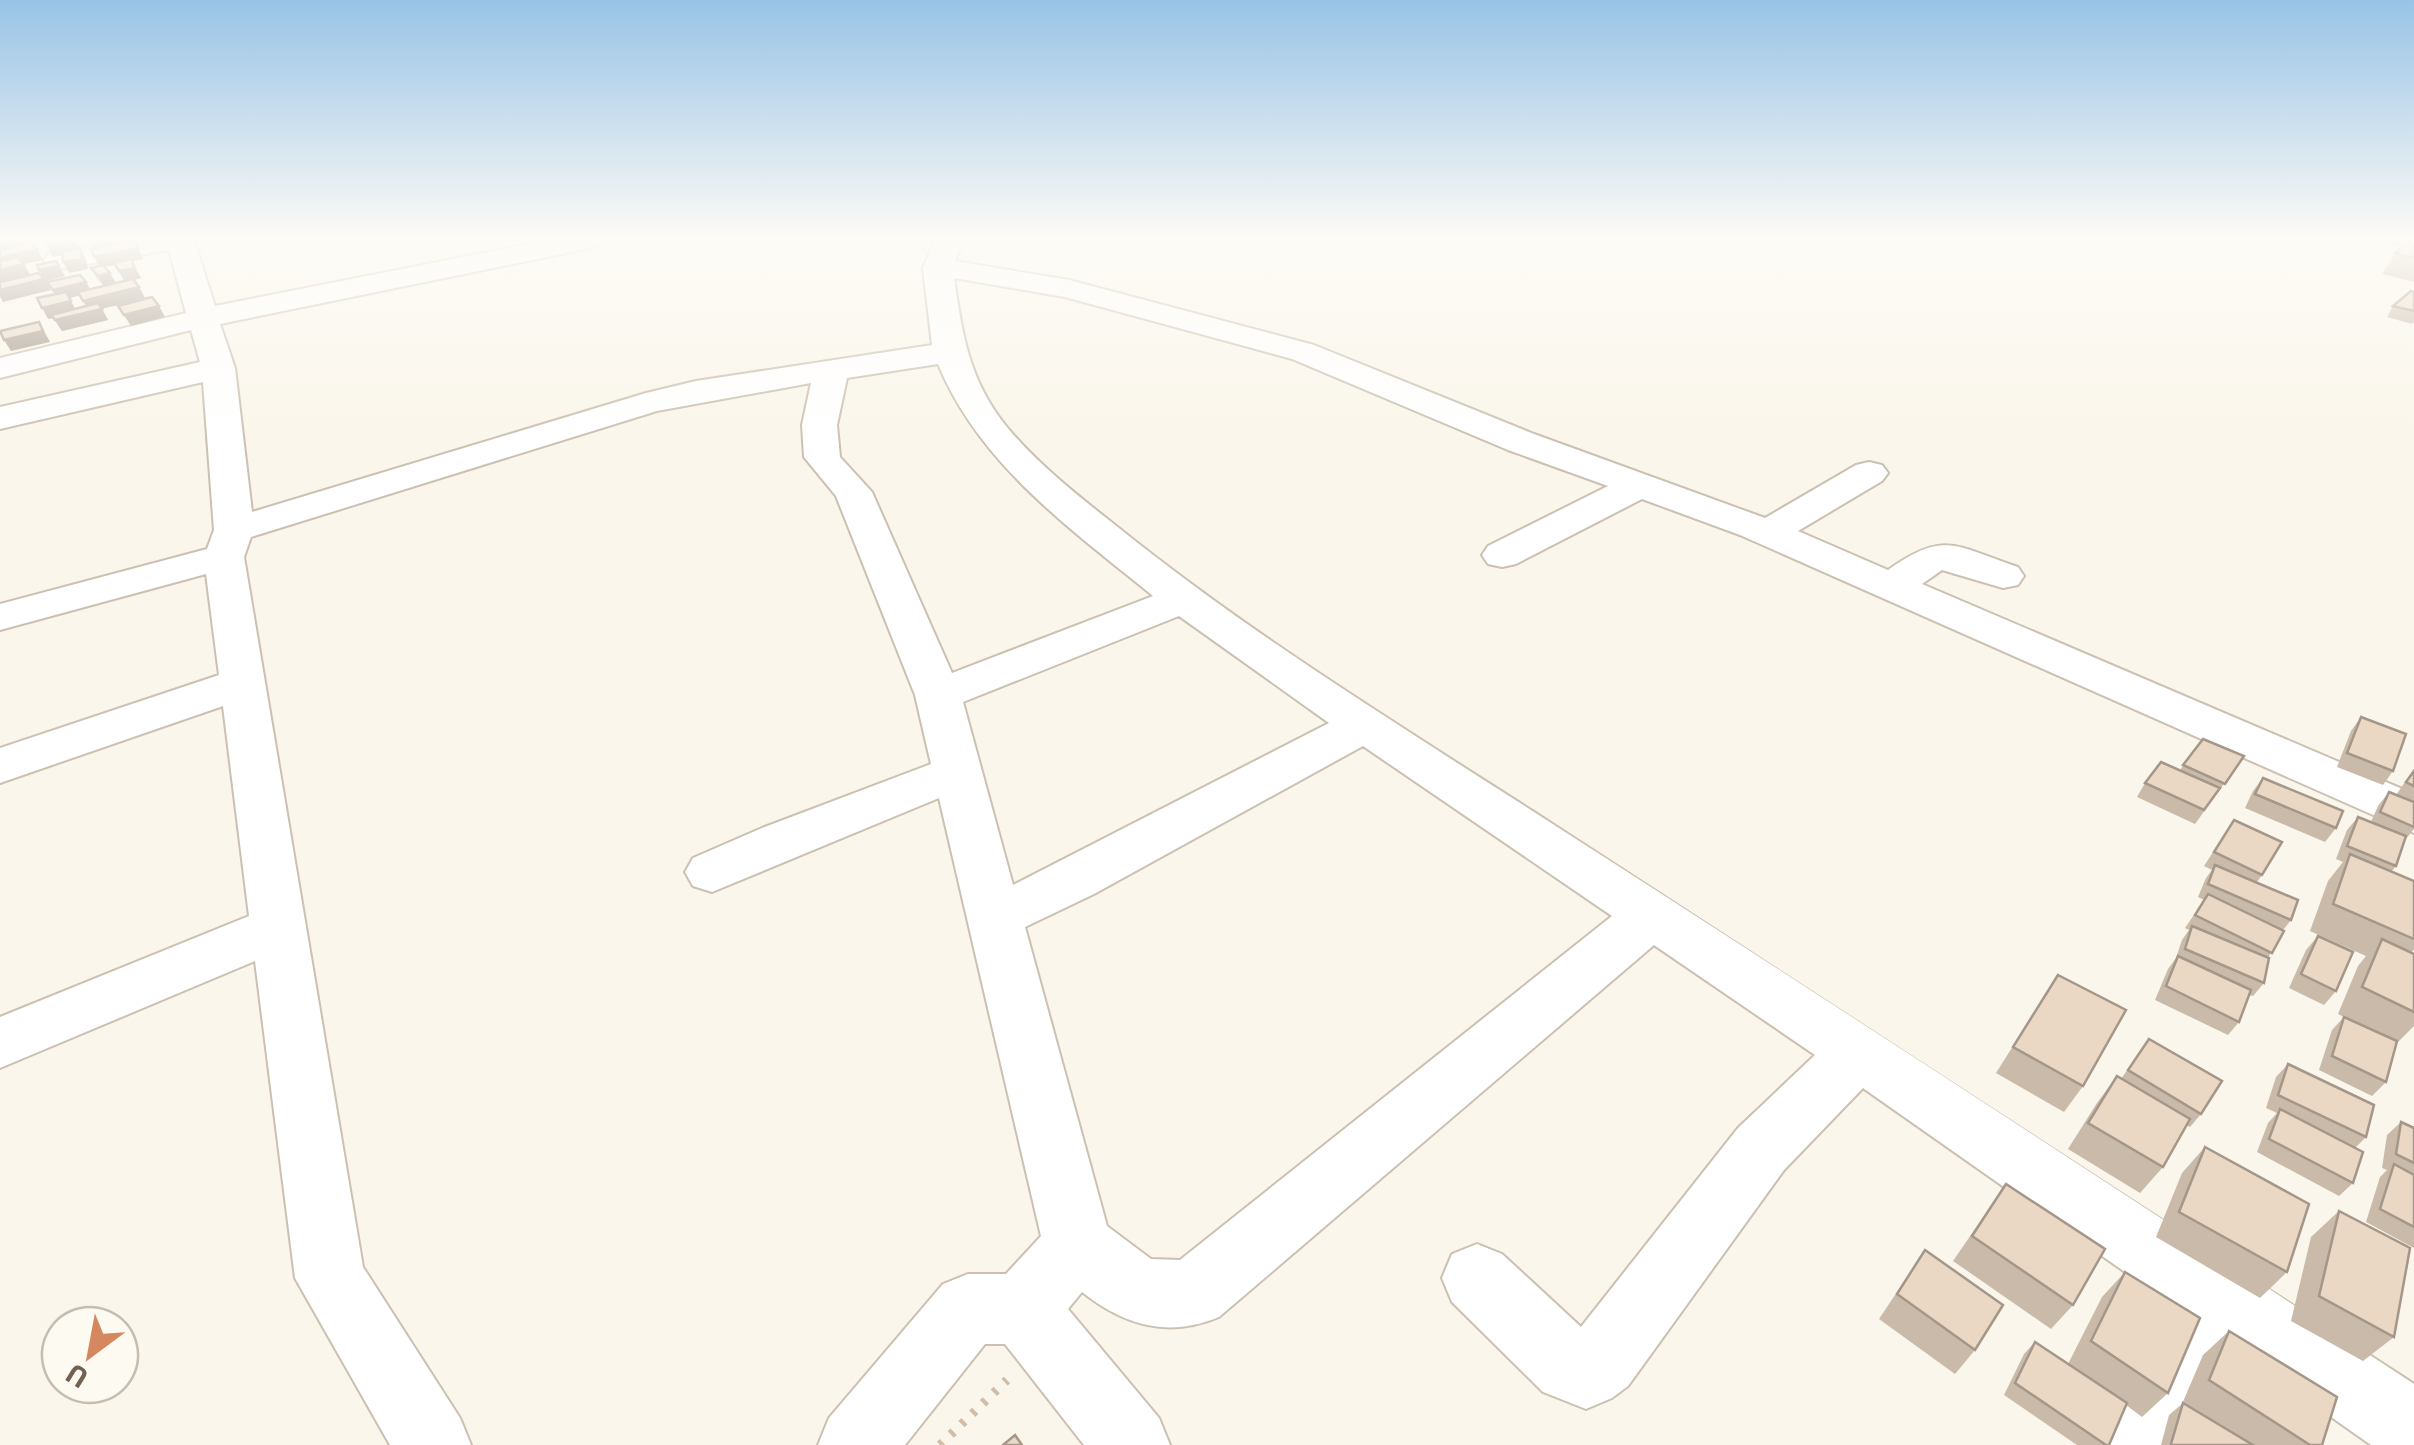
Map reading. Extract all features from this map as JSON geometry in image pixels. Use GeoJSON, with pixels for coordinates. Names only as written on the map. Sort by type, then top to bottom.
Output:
{"type":"FeatureCollection","features":[{"type":"Feature","properties":{"kind":"street"},"geometry":{"type":"LineString","coordinates":[[199,307],[218,368],[243,684],[330,1278],[433,1445]]}},
{"type":"Feature","properties":{"kind":"street"},"geometry":{"type":"LineString","coordinates":[[0,368],[252,307]]}},
{"type":"Feature","properties":{"kind":"street"},"geometry":{"type":"LineString","coordinates":[[946,307],[949,352],[966,391],[992,432],[1052,494],[1182,599],[2414,1429]]}},
{"type":"Feature","properties":{"kind":"street"},"geometry":{"type":"LineString","coordinates":[[1138,307],[1303,352],[1522,442],[1767,533],[2414,815]]}},
{"type":"Feature","properties":{"kind":"street"},"geometry":{"type":"LineString","coordinates":[[0,617],[646,403],[696,391],[949,352]]}},
{"type":"Feature","properties":{"kind":"street"},"geometry":{"type":"LineString","coordinates":[[0,418],[218,368]]}},
{"type":"Feature","properties":{"kind":"street"},"geometry":{"type":"LineString","coordinates":[[832,370],[819,436],[821,455],[831,472],[853,492],[938,696],[1078,1246],[1143,1294],[1174,1297],[1194,1293],[1652,915]]}},
{"type":"Feature","properties":{"kind":"street"},"geometry":{"type":"LineString","coordinates":[[1767,533],[1869,473]]}},
{"type":"Feature","properties":{"kind":"street"},"geometry":{"type":"LineString","coordinates":[[1502,555],[1640,486]]}},
{"type":"Feature","properties":{"kind":"street"},"geometry":{"type":"LineString","coordinates":[[1892,588],[1933,557],[1942,556],[2002,576]]}},
{"type":"Feature","properties":{"kind":"street"},"geometry":{"type":"LineString","coordinates":[[938,696],[1182,599]]}},
{"type":"Feature","properties":{"kind":"street"},"geometry":{"type":"LineString","coordinates":[[0,766],[243,684]]}},
{"type":"Feature","properties":{"kind":"street"},"geometry":{"type":"LineString","coordinates":[[996,916],[1075,880],[1364,725]]}},
{"type":"Feature","properties":{"kind":"street"},"geometry":{"type":"LineString","coordinates":[[712,872],[958,772]]}},
{"type":"Feature","properties":{"kind":"street"},"geometry":{"type":"LineString","coordinates":[[0,1043],[280,927]]}},
{"type":"Feature","properties":{"kind":"street"},"geometry":{"type":"LineString","coordinates":[[1478,1278],[1569,1366],[1586,1372],[1602,1360],[1760,1149],[1857,1052]]}},
{"type":"Feature","properties":{"kind":"street"},"geometry":{"type":"LineString","coordinates":[[856,1445],[968,1310],[1022,1309],[1078,1246]]}},
{"type":"Feature","properties":{"kind":"street"},"geometry":{"type":"LineString","coordinates":[[2138,1445],[2230,1304]]}},
{"type":"Feature","properties":{"kind":"street"},"geometry":{"type":"LineString","coordinates":[[1022,1309],[1132,1445]]}},
{"type":"Feature","properties":{"kind":"building"},"geometry":{"type":"Polygon","coordinates":[[[81,307],[102,309],[55,320],[51,315],[81,307]]]}},
{"type":"Feature","properties":{"kind":"building"},"geometry":{"type":"Polygon","coordinates":[[[119,307],[153,307],[124,315],[119,307]]]}},
{"type":"Feature","properties":{"kind":"building"},"geometry":{"type":"Polygon","coordinates":[[[39,322],[43,331],[4,340],[0,331],[39,322]]]}},
{"type":"Feature","properties":{"kind":"building"},"geometry":{"type":"Polygon","coordinates":[[[2361,717],[2406,734],[2393,771],[2347,753],[2361,717]]]}},
{"type":"Feature","properties":{"kind":"building"},"geometry":{"type":"Polygon","coordinates":[[[2203,739],[2244,756],[2225,784],[2183,765],[2203,739]]]}},
{"type":"Feature","properties":{"kind":"building"},"geometry":{"type":"Polygon","coordinates":[[[2161,762],[2220,788],[2204,810],[2145,783],[2161,762]]]}},
{"type":"Feature","properties":{"kind":"building"},"geometry":{"type":"Polygon","coordinates":[[[2263,778],[2343,811],[2336,828],[2255,794],[2263,778]]]}},
{"type":"Feature","properties":{"kind":"building"},"geometry":{"type":"Polygon","coordinates":[[[2389,792],[2414,802],[2414,827],[2380,812],[2389,792]]]}},
{"type":"Feature","properties":{"kind":"building"},"geometry":{"type":"Polygon","coordinates":[[[2358,817],[2406,836],[2396,866],[2347,846],[2358,817]]]}},
{"type":"Feature","properties":{"kind":"building"},"geometry":{"type":"Polygon","coordinates":[[[2234,820],[2282,842],[2262,875],[2214,852],[2234,820]]]}},
{"type":"Feature","properties":{"kind":"building"},"geometry":{"type":"Polygon","coordinates":[[[2350,854],[2414,881],[2414,939],[2333,904],[2350,854]]]}},
{"type":"Feature","properties":{"kind":"building"},"geometry":{"type":"Polygon","coordinates":[[[2215,865],[2298,900],[2291,920],[2208,884],[2215,865]]]}},
{"type":"Feature","properties":{"kind":"building"},"geometry":{"type":"Polygon","coordinates":[[[2208,894],[2284,931],[2272,953],[2195,915],[2208,894]]]}},
{"type":"Feature","properties":{"kind":"building"},"geometry":{"type":"Polygon","coordinates":[[[2192,926],[2269,958],[2264,983],[2185,949],[2192,926]]]}},
{"type":"Feature","properties":{"kind":"building"},"geometry":{"type":"Polygon","coordinates":[[[2318,936],[2353,952],[2336,991],[2301,974],[2318,936]]]}},
{"type":"Feature","properties":{"kind":"building"},"geometry":{"type":"Polygon","coordinates":[[[2382,939],[2414,954],[2414,1012],[2362,987],[2382,939]]]}},
{"type":"Feature","properties":{"kind":"building"},"geometry":{"type":"Polygon","coordinates":[[[2178,956],[2251,990],[2239,1022],[2166,986],[2178,956]]]}},
{"type":"Feature","properties":{"kind":"building"},"geometry":{"type":"Polygon","coordinates":[[[2058,975],[2126,1010],[2083,1086],[2013,1047],[2058,975]]]}},
{"type":"Feature","properties":{"kind":"building"},"geometry":{"type":"Polygon","coordinates":[[[2344,1017],[2397,1041],[2386,1082],[2332,1056],[2344,1017]]]}},
{"type":"Feature","properties":{"kind":"building"},"geometry":{"type":"Polygon","coordinates":[[[2149,1039],[2222,1081],[2201,1114],[2128,1070],[2149,1039]]]}},
{"type":"Feature","properties":{"kind":"building"},"geometry":{"type":"Polygon","coordinates":[[[2288,1064],[2374,1105],[2366,1137],[2278,1095],[2288,1064]]]}},
{"type":"Feature","properties":{"kind":"building"},"geometry":{"type":"Polygon","coordinates":[[[2117,1076],[2190,1119],[2163,1167],[2088,1123],[2117,1076]]]}},
{"type":"Feature","properties":{"kind":"building"},"geometry":{"type":"Polygon","coordinates":[[[2280,1109],[2363,1152],[2353,1183],[2269,1139],[2280,1109]]]}},
{"type":"Feature","properties":{"kind":"building"},"geometry":{"type":"Polygon","coordinates":[[[2401,1122],[2414,1128],[2414,1163],[2396,1154],[2401,1122]]]}},
{"type":"Feature","properties":{"kind":"building"},"geometry":{"type":"Polygon","coordinates":[[[2205,1147],[2309,1204],[2287,1272],[2179,1212],[2205,1147]]]}},
{"type":"Feature","properties":{"kind":"building"},"geometry":{"type":"Polygon","coordinates":[[[2394,1164],[2414,1175],[2414,1227],[2380,1209],[2394,1164]]]}},
{"type":"Feature","properties":{"kind":"building"},"geometry":{"type":"Polygon","coordinates":[[[2006,1184],[2105,1249],[2073,1305],[1972,1236],[2006,1184]]]}},
{"type":"Feature","properties":{"kind":"building"},"geometry":{"type":"Polygon","coordinates":[[[2339,1211],[2410,1248],[2394,1337],[2319,1296],[2339,1211]]]}},
{"type":"Feature","properties":{"kind":"building"},"geometry":{"type":"Polygon","coordinates":[[[1925,1250],[2003,1305],[1975,1350],[1897,1294],[1925,1250]]]}},
{"type":"Feature","properties":{"kind":"building"},"geometry":{"type":"Polygon","coordinates":[[[2125,1272],[2200,1318],[2168,1393],[2091,1341],[2125,1272]]]}},
{"type":"Feature","properties":{"kind":"building"},"geometry":{"type":"Polygon","coordinates":[[[2229,1331],[2337,1397],[2322,1445],[2310,1445],[2209,1380],[2229,1331]]]}},
{"type":"Feature","properties":{"kind":"building"},"geometry":{"type":"Polygon","coordinates":[[[2035,1342],[2127,1403],[2109,1445],[2015,1383],[2035,1342]]]}},
{"type":"Feature","properties":{"kind":"building"},"geometry":{"type":"Polygon","coordinates":[[[2183,1403],[2253,1445],[2172,1445],[2183,1403]]]}},
{"type":"Feature","properties":{"kind":"building"},"geometry":{"type":"Polygon","coordinates":[[[1015,1435],[1022,1445],[1003,1445],[1015,1435]]]}}]}
